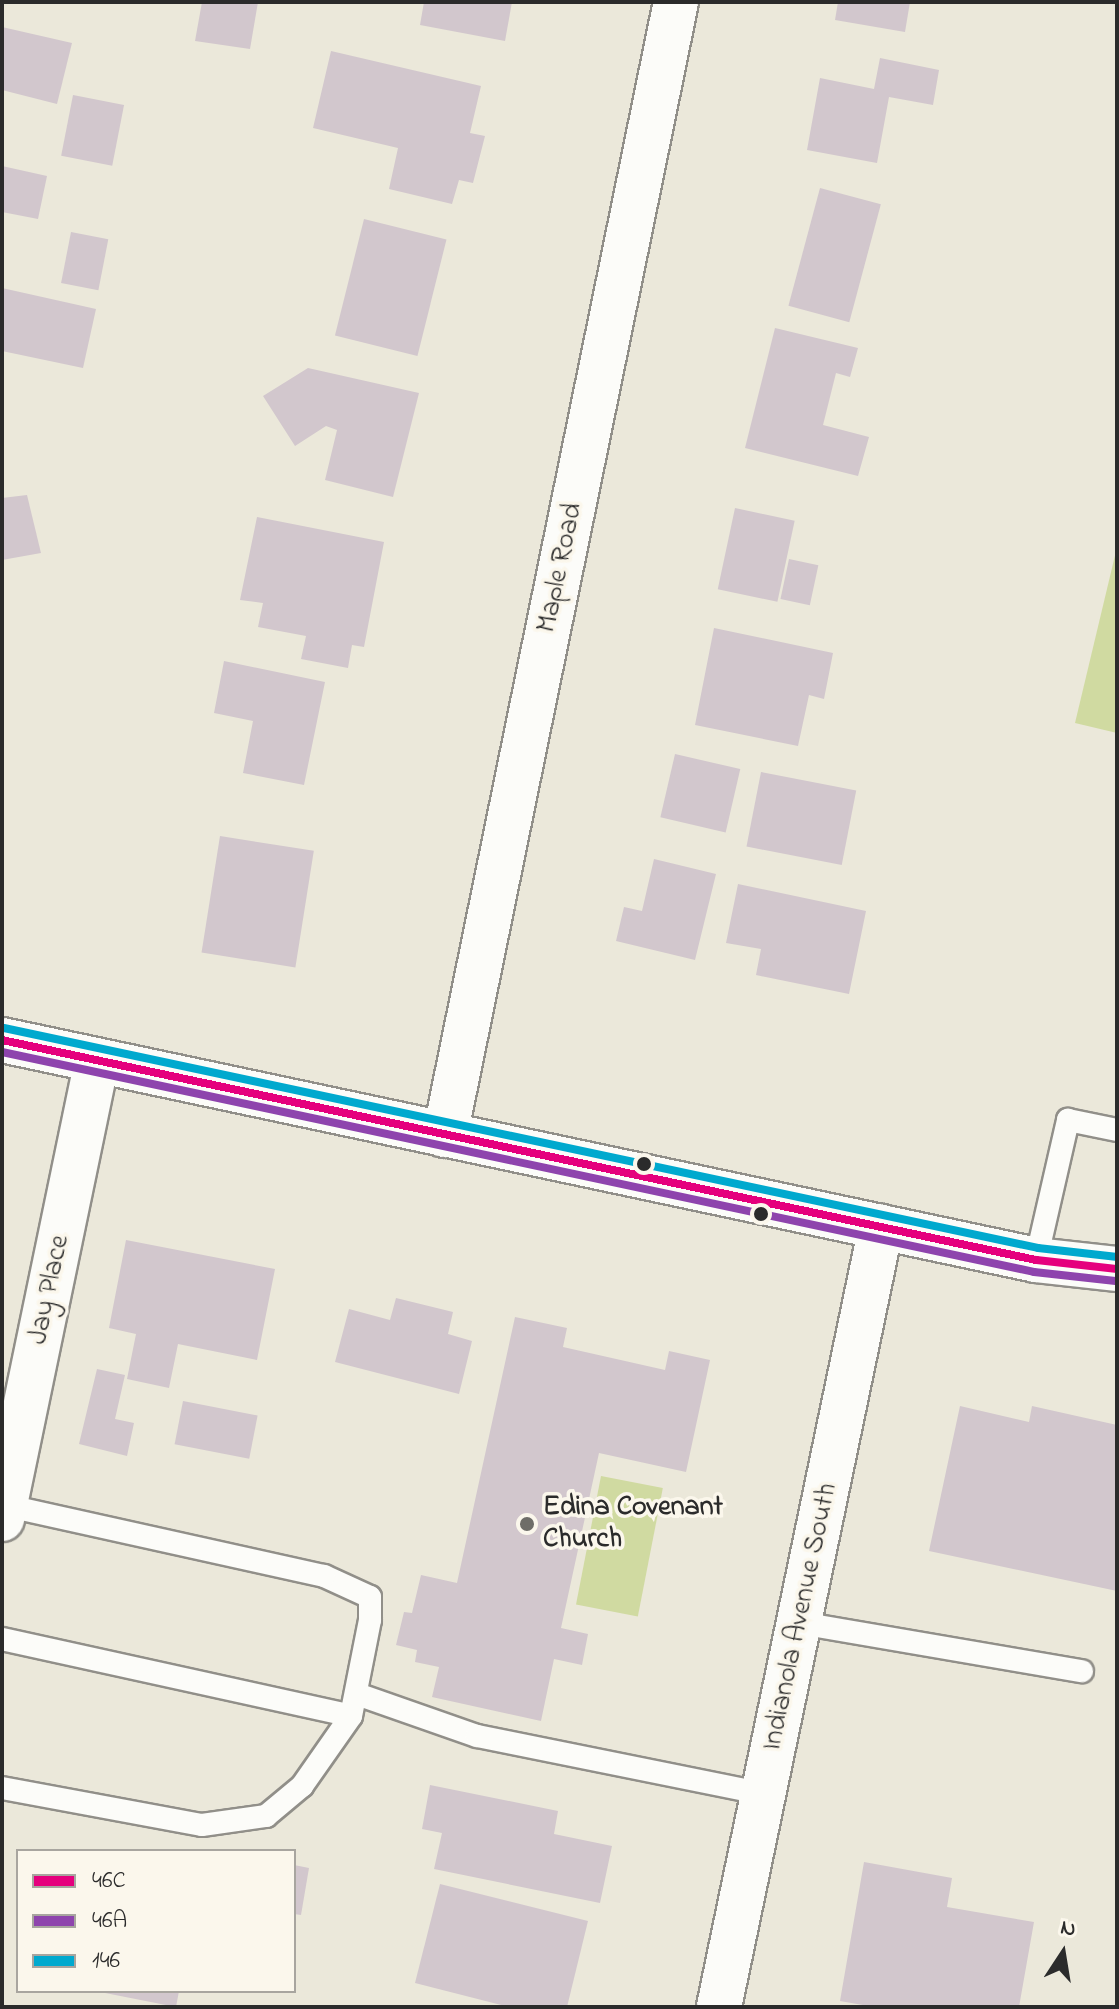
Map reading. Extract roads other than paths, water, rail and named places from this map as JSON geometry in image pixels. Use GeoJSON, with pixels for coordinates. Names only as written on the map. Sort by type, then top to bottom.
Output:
{"type":"FeatureCollection","features":[{"type":"Feature","properties":{"kind":"street","name":"Maple Road"},"geometry":{"type":"LineString","coordinates":[[445,1135],[676,2]]}},
{"type":"Feature","properties":{"kind":"street"},"geometry":{"type":"LineString","coordinates":[[2,1040],[1036,1260],[1117,1269]]}},
{"type":"Feature","properties":{"kind":"street","name":"Jay Place"},"geometry":{"type":"LineString","coordinates":[[4,1512],[97,1061]]}},
{"type":"Feature","properties":{"kind":"street","name":"Indianola Avenue South"},"geometry":{"type":"LineString","coordinates":[[719,2007],[881,1227]]}},
{"type":"Feature","properties":{"kind":"lane"},"geometry":{"type":"LineString","coordinates":[[1036,1260],[1068,1120],[1117,1130]]}},
{"type":"Feature","properties":{"kind":"lane"},"geometry":{"type":"LineString","coordinates":[[2,1788],[202,1825],[266,1816],[302,1786],[351,1716],[357,1694],[370,1597],[324,1576],[4,1512]]}},
{"type":"Feature","properties":{"kind":"lane"},"geometry":{"type":"LineString","coordinates":[[800,1623],[1082,1671]]}},
{"type":"Feature","properties":{"kind":"lane"},"geometry":{"type":"LineString","coordinates":[[2,1639],[351,1716]]}},
{"type":"Feature","properties":{"kind":"lane"},"geometry":{"type":"LineString","coordinates":[[357,1694],[477,1736],[765,1794]]}},
{"type":"Feature","properties":{"kind":"place","name":"Edina Covenant Church"},"geometry":{"type":"Point","coordinates":[527,1524]}}]}
